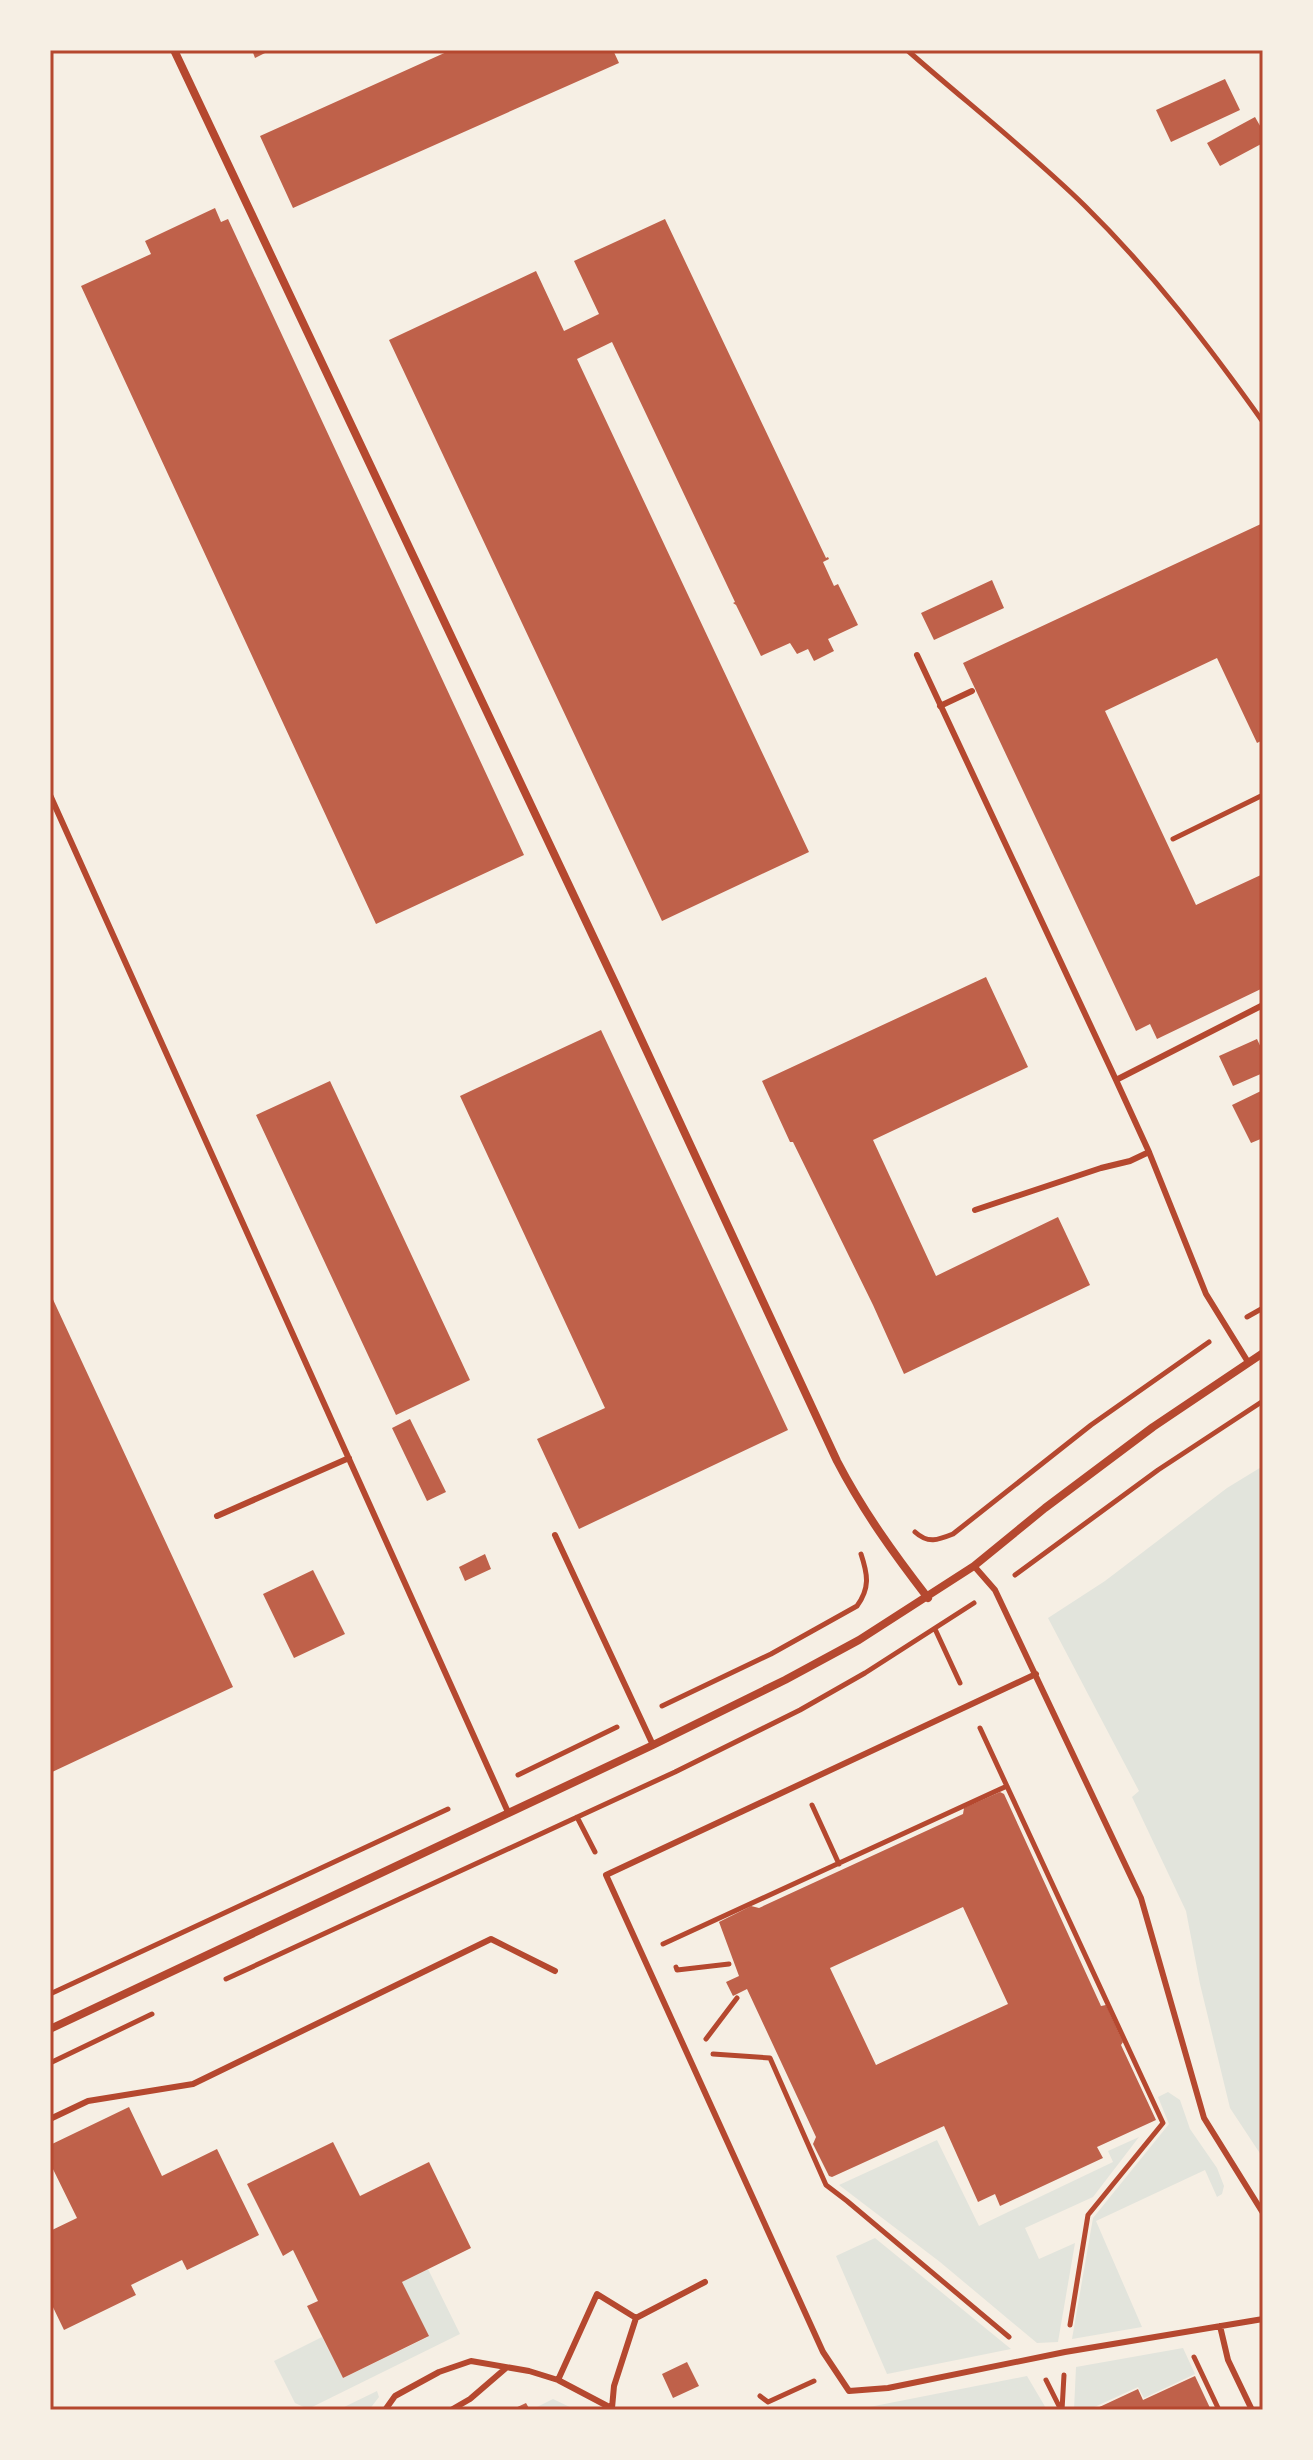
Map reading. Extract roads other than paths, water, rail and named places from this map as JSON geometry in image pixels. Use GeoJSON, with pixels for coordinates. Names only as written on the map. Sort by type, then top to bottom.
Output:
{"type":"FeatureCollection","features":[{"type":"Feature","properties":{"kind":"street"},"geometry":{"type":"LineString","coordinates":[[174,50],[617,987],[837,1461],[881,1537],[928,1598]]}},
{"type":"Feature","properties":{"kind":"street"},"geometry":{"type":"LineString","coordinates":[[50,2029],[797,1674],[928,1598],[974,1566],[1094,1471],[1263,1353]]}},
{"type":"Feature","properties":{"kind":"lane"},"geometry":{"type":"LineString","coordinates":[[917,655],[1149,1152],[1206,1294],[1248,1362]]}},
{"type":"Feature","properties":{"kind":"lane"},"geometry":{"type":"LineString","coordinates":[[940,706],[972,691]]}},
{"type":"Feature","properties":{"kind":"lane"},"geometry":{"type":"LineString","coordinates":[[50,795],[508,1812]]}},
{"type":"Feature","properties":{"kind":"lane"},"geometry":{"type":"LineString","coordinates":[[1116,1080],[1263,1005]]}},
{"type":"Feature","properties":{"kind":"lane"},"geometry":{"type":"LineString","coordinates":[[975,1210],[1130,1161],[1149,1152]]}},
{"type":"Feature","properties":{"kind":"lane"},"geometry":{"type":"LineString","coordinates":[[217,1516],[349,1458]]}},
{"type":"Feature","properties":{"kind":"lane"},"geometry":{"type":"LineString","coordinates":[[555,1535],[653,1745]]}},
{"type":"Feature","properties":{"kind":"lane"},"geometry":{"type":"LineString","coordinates":[[974,1566],[995,1590],[1141,1898],[1204,2118],[1263,2213]]}},
{"type":"Feature","properties":{"kind":"lane"},"geometry":{"type":"LineString","coordinates":[[1036,1674],[606,1875],[692,2053],[823,2352],[849,2391],[888,2388],[1065,2352],[1263,2319]]}},
{"type":"Feature","properties":{"kind":"lane"},"geometry":{"type":"LineString","coordinates":[[50,2119],[88,2101],[193,2084],[491,1939],[555,1971]]}},
{"type":"Feature","properties":{"kind":"lane"},"geometry":{"type":"LineString","coordinates":[[385,2410],[395,2396],[439,2372],[471,2361],[558,2380],[614,2409],[614,2386],[636,2318],[705,2282]]}},
{"type":"Feature","properties":{"kind":"lane"},"geometry":{"type":"LineString","coordinates":[[558,2380],[597,2294],[636,2318]]}},
{"type":"Feature","properties":{"kind":"lane"},"geometry":{"type":"LineString","coordinates":[[1220,2326],[1228,2360],[1252,2410]]}},
{"type":"Feature","properties":{"kind":"lane"},"geometry":{"type":"LineString","coordinates":[[451,2410],[470,2399],[506,2368]]}}]}
